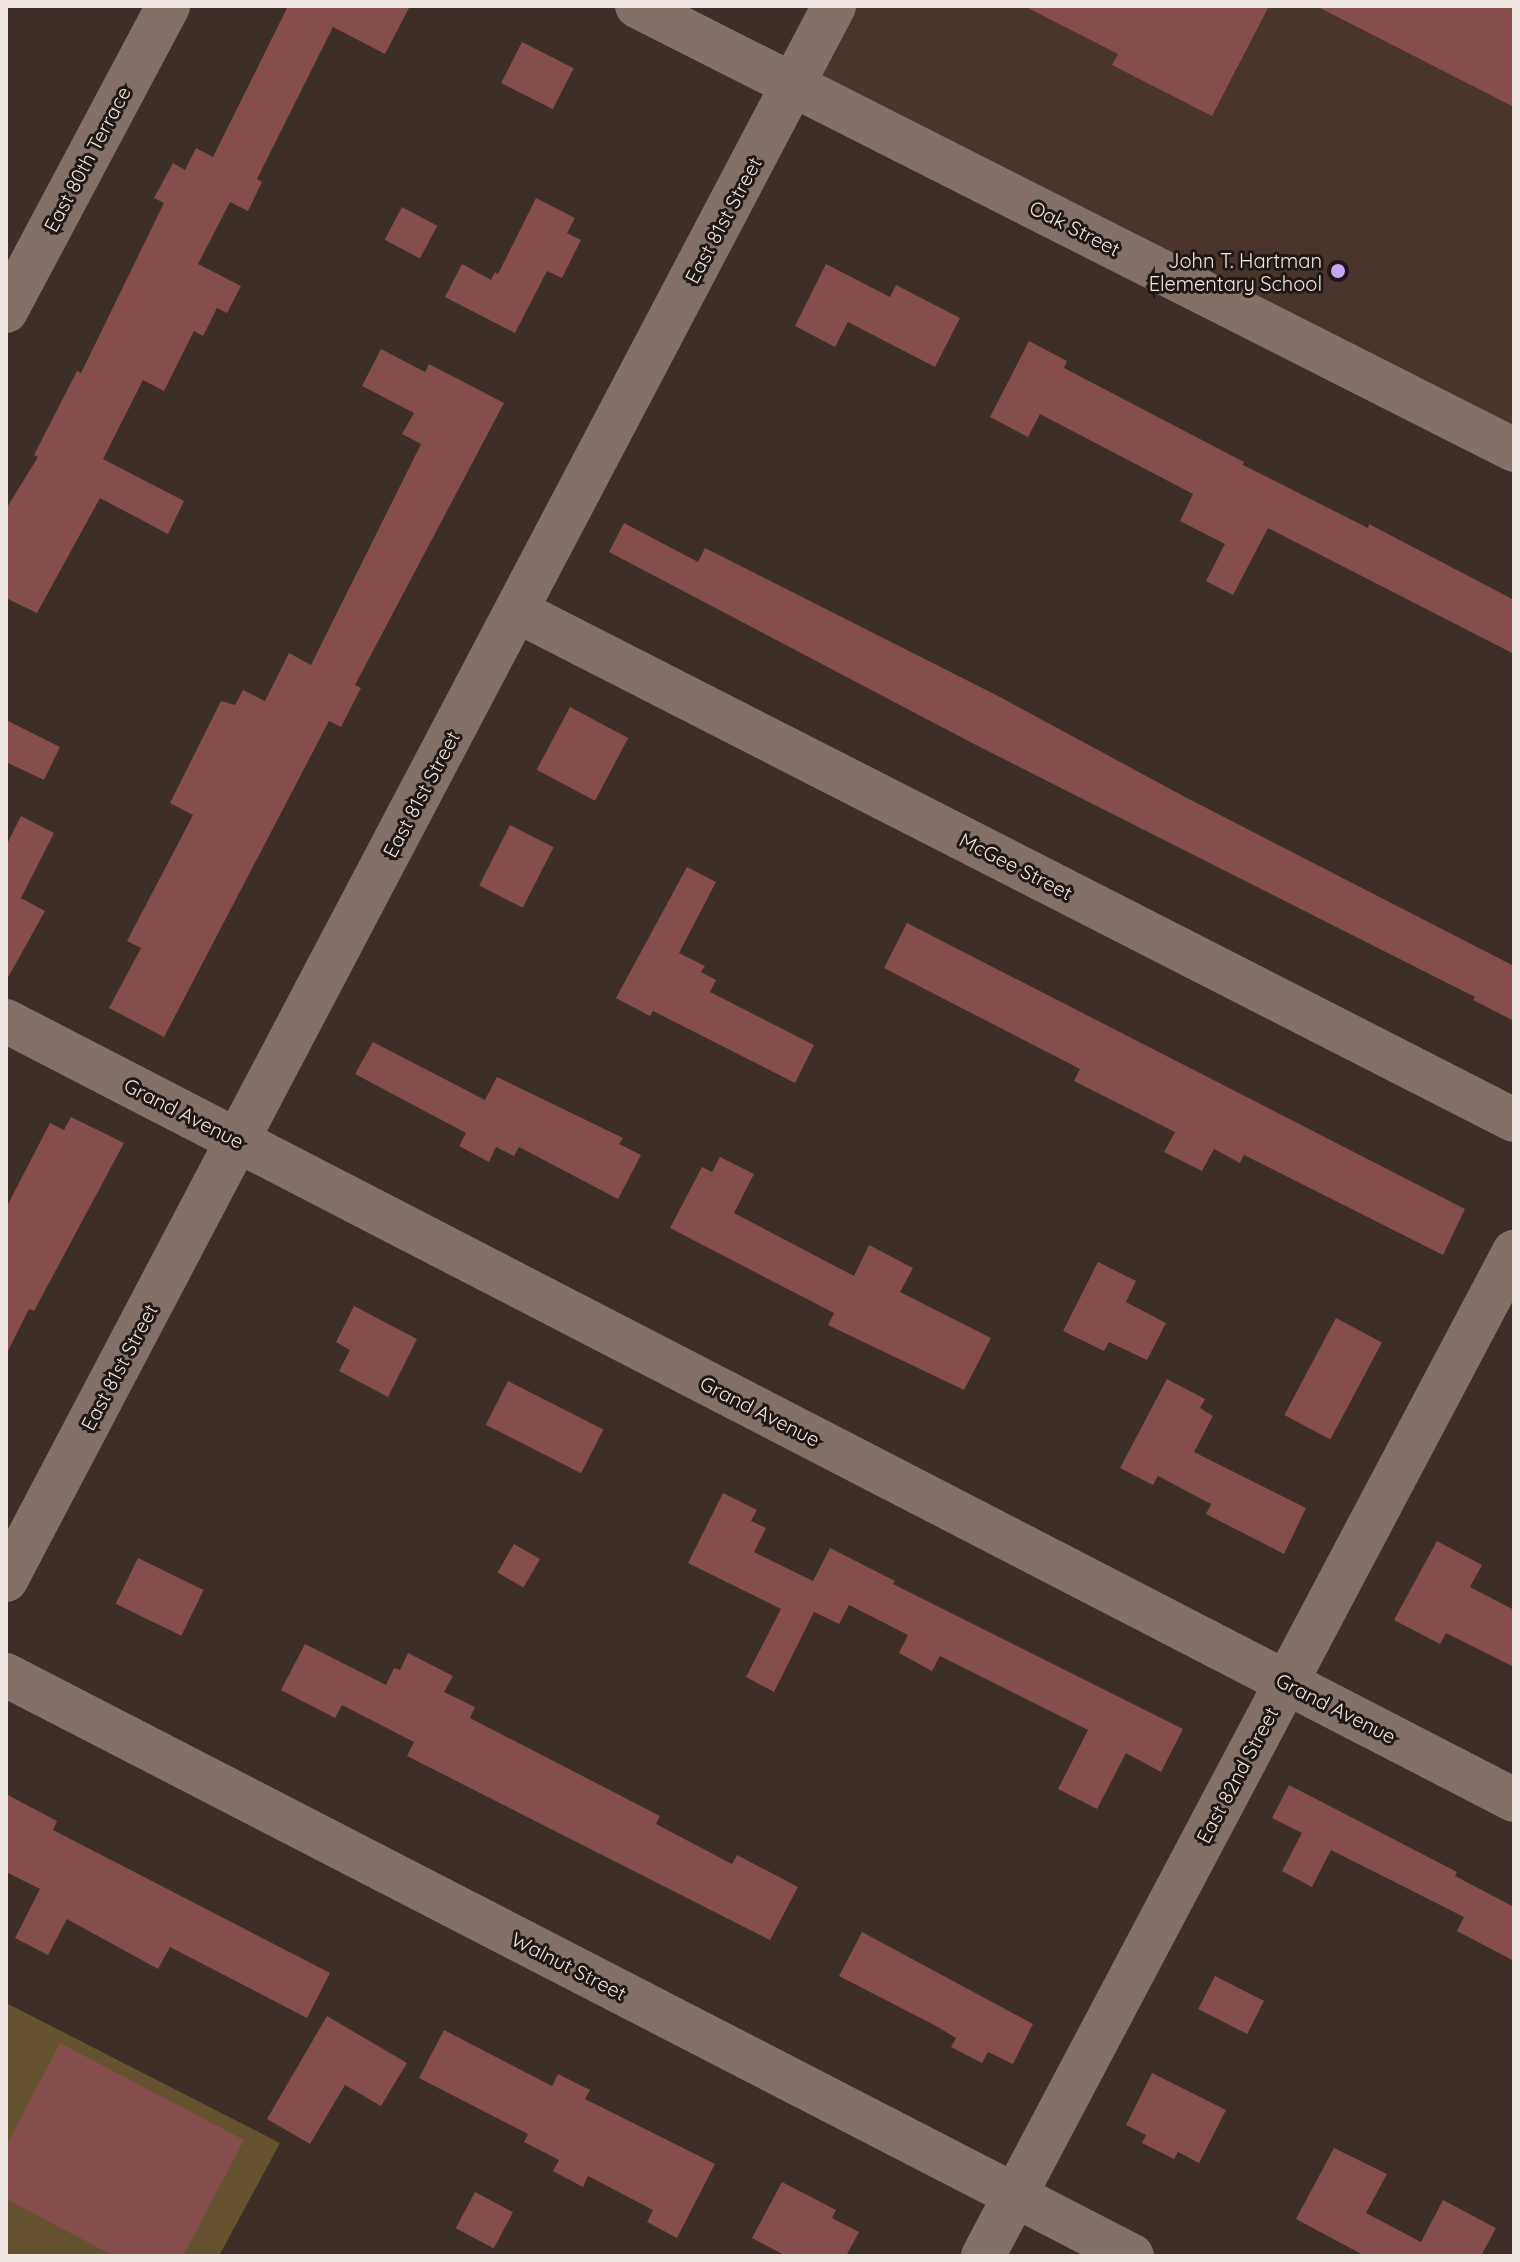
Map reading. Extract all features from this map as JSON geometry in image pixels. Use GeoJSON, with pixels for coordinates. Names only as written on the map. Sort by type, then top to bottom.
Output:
{"type":"FeatureCollection","features":[{"type":"Feature","properties":{"kind":"street","name":"East 80th Terrace"},"geometry":{"type":"LineString","coordinates":[[6,311],[168,6]]}},
{"type":"Feature","properties":{"kind":"street","name":"Oak Street"},"geometry":{"type":"LineString","coordinates":[[637,6],[1514,450]]}},
{"type":"Feature","properties":{"kind":"street","name":"East 81st Street"},"geometry":{"type":"LineString","coordinates":[[6,1580],[834,6]]}},
{"type":"Feature","properties":{"kind":"street","name":"McGee Street"},"geometry":{"type":"LineString","coordinates":[[517,611],[1514,1120]]}},
{"type":"Feature","properties":{"kind":"street","name":"Grand Avenue"},"geometry":{"type":"LineString","coordinates":[[6,1021],[1514,1800]]}},
{"type":"Feature","properties":{"kind":"street","name":"East 82nd Street"},"geometry":{"type":"LineString","coordinates":[[983,2256],[1514,1252]]}},
{"type":"Feature","properties":{"kind":"street","name":"Walnut Street"},"geometry":{"type":"LineString","coordinates":[[6,1675],[1132,2256]]}},
{"type":"Feature","properties":{"kind":"shaded area","name":"John T. Hartman Elementary School"},"geometry":{"type":"Polygon","coordinates":[[[855,6],[1514,6],[1514,450],[809,93],[855,6]]]}},
{"type":"Feature","properties":{"kind":"shaded area"},"geometry":{"type":"Polygon","coordinates":[[[6,2003],[280,2143],[219,2256],[6,2256],[6,2003]]]}},
{"type":"Feature","properties":{"kind":"building"},"geometry":{"type":"Polygon","coordinates":[[[288,6],[410,6],[385,54],[333,27],[257,179],[262,182],[248,211],[230,202],[198,264],[241,286],[227,313],[217,308],[203,336],[194,331],[164,391],[143,380],[103,459],[184,501],[168,534],[100,498],[37,613],[6,598],[6,509],[38,457],[34,455],[77,371],[81,373],[164,203],[154,198],[173,163],[185,170],[196,148],[213,157],[288,6]]]}},
{"type":"Feature","properties":{"kind":"building"},"geometry":{"type":"Polygon","coordinates":[[[1024,6],[1269,6],[1212,116],[1112,65],[1118,54],[1024,6]]]}},
{"type":"Feature","properties":{"kind":"building"},"geometry":{"type":"Polygon","coordinates":[[[1316,6],[1514,6],[1514,107],[1316,6]]]}},
{"type":"Feature","properties":{"kind":"building"},"geometry":{"type":"Polygon","coordinates":[[[522,42],[574,68],[553,109],[501,83],[522,42]]]}},
{"type":"Feature","properties":{"kind":"building"},"geometry":{"type":"Polygon","coordinates":[[[536,198],[575,218],[567,233],[581,240],[562,278],[547,271],[515,333],[445,297],[462,264],[491,280],[495,272],[498,274],[536,198]]]}},
{"type":"Feature","properties":{"kind":"building"},"geometry":{"type":"Polygon","coordinates":[[[402,207],[437,226],[420,258],[385,240],[402,207]]]}},
{"type":"Feature","properties":{"kind":"building"},"geometry":{"type":"Polygon","coordinates":[[[826,264],[890,297],[896,285],[960,318],[935,367],[848,322],[835,347],[795,326],[826,264]]]}},
{"type":"Feature","properties":{"kind":"building"},"geometry":{"type":"Polygon","coordinates":[[[1029,341],[1067,361],[1064,368],[1244,462],[1243,465],[1368,528],[1369,524],[1514,600],[1514,654],[1268,528],[1233,595],[1206,581],[1225,544],[1180,521],[1193,494],[1040,414],[1028,437],[990,417],[1029,341]]]}},
{"type":"Feature","properties":{"kind":"building"},"geometry":{"type":"Polygon","coordinates":[[[381,349],[425,372],[429,364],[504,403],[355,685],[361,688],[341,727],[329,721],[164,1037],[109,1008],[141,948],[127,941],[193,815],[170,803],[221,701],[235,705],[243,690],[265,701],[289,653],[311,665],[421,444],[402,434],[414,413],[362,386],[381,349]]]}},
{"type":"Feature","properties":{"kind":"building"},"geometry":{"type":"Polygon","coordinates":[[[624,523],[698,562],[705,548],[998,696],[1185,797],[1514,966],[1514,1021],[1473,1000],[1475,997],[974,744],[609,552],[624,523]]]}},
{"type":"Feature","properties":{"kind":"building"},"geometry":{"type":"Polygon","coordinates":[[[570,707],[628,738],[595,801],[537,770],[570,707]]]}},
{"type":"Feature","properties":{"kind":"building"},"geometry":{"type":"Polygon","coordinates":[[[6,720],[60,747],[44,780],[6,762],[6,720]]]}},
{"type":"Feature","properties":{"kind":"building"},"geometry":{"type":"Polygon","coordinates":[[[21,816],[54,833],[21,898],[45,911],[6,981],[6,846],[21,816]]]}},
{"type":"Feature","properties":{"kind":"building"},"geometry":{"type":"Polygon","coordinates":[[[510,825],[554,847],[523,908],[479,886],[510,825]]]}},
{"type":"Feature","properties":{"kind":"building"},"geometry":{"type":"Polygon","coordinates":[[[687,867],[716,882],[679,953],[705,966],[701,972],[716,980],[710,992],[814,1045],[795,1083],[653,1011],[650,1016],[616,998],[687,867]]]}},
{"type":"Feature","properties":{"kind":"building"},"geometry":{"type":"Polygon","coordinates":[[[907,923],[1465,1209],[1443,1255],[1244,1155],[1240,1163],[1214,1149],[1202,1171],[1164,1152],[1175,1132],[1074,1081],[1080,1069],[884,968],[907,923]]]}},
{"type":"Feature","properties":{"kind":"building"},"geometry":{"type":"Polygon","coordinates":[[[373,1042],[485,1100],[497,1077],[623,1138],[619,1144],[641,1155],[618,1199],[519,1147],[514,1156],[496,1147],[489,1162],[459,1146],[466,1133],[355,1074],[373,1042]]]}},
{"type":"Feature","properties":{"kind":"building"},"geometry":{"type":"Polygon","coordinates":[[[71,1117],[124,1143],[34,1311],[29,1309],[6,1355],[6,1208],[50,1123],[64,1130],[71,1117]]]}},
{"type":"Feature","properties":{"kind":"building"},"geometry":{"type":"Polygon","coordinates":[[[720,1157],[754,1174],[734,1213],[854,1276],[869,1245],[913,1268],[900,1292],[991,1338],[964,1390],[828,1325],[834,1313],[670,1228],[702,1167],[712,1172],[720,1157]]]}},
{"type":"Feature","properties":{"kind":"building"},"geometry":{"type":"Polygon","coordinates":[[[1098,1262],[1136,1281],[1126,1302],[1166,1323],[1147,1360],[1109,1342],[1104,1351],[1063,1331],[1098,1262]]]}},
{"type":"Feature","properties":{"kind":"building"},"geometry":{"type":"Polygon","coordinates":[[[354,1306],[417,1339],[388,1397],[339,1371],[350,1350],[336,1342],[354,1306]]]}},
{"type":"Feature","properties":{"kind":"building"},"geometry":{"type":"Polygon","coordinates":[[[1336,1318],[1382,1342],[1330,1440],[1284,1415],[1336,1318]]]}},
{"type":"Feature","properties":{"kind":"building"},"geometry":{"type":"Polygon","coordinates":[[[1167,1379],[1205,1399],[1200,1408],[1213,1416],[1194,1452],[1306,1508],[1284,1554],[1206,1514],[1211,1504],[1158,1476],[1153,1485],[1120,1468],[1167,1379]]]}},
{"type":"Feature","properties":{"kind":"building"},"geometry":{"type":"Polygon","coordinates":[[[508,1381],[603,1430],[581,1473],[486,1425],[508,1381]]]}},
{"type":"Feature","properties":{"kind":"building"},"geometry":{"type":"Polygon","coordinates":[[[723,1493],[757,1510],[751,1521],[766,1528],[754,1552],[813,1581],[830,1548],[895,1581],[893,1584],[1183,1729],[1161,1772],[1126,1753],[1097,1809],[1058,1789],[1088,1730],[940,1656],[932,1671],[899,1653],[908,1635],[849,1605],[839,1624],[814,1612],[774,1692],[746,1677],[781,1609],[688,1563],[723,1493]]]}},
{"type":"Feature","properties":{"kind":"building"},"geometry":{"type":"Polygon","coordinates":[[[1437,1541],[1482,1565],[1470,1587],[1514,1610],[1514,1667],[1446,1633],[1440,1644],[1394,1620],[1437,1541]]]}},
{"type":"Feature","properties":{"kind":"building"},"geometry":{"type":"Polygon","coordinates":[[[514,1544],[540,1559],[523,1588],[498,1573],[514,1544]]]}},
{"type":"Feature","properties":{"kind":"building"},"geometry":{"type":"Polygon","coordinates":[[[138,1558],[204,1590],[181,1636],[116,1604],[138,1558]]]}},
{"type":"Feature","properties":{"kind":"building"},"geometry":{"type":"Polygon","coordinates":[[[305,1644],[386,1685],[394,1668],[400,1670],[408,1653],[453,1676],[444,1692],[475,1707],[470,1718],[660,1816],[656,1824],[732,1864],[737,1855],[798,1887],[770,1940],[407,1756],[414,1742],[342,1705],[335,1718],[281,1690],[305,1644]]]}},
{"type":"Feature","properties":{"kind":"building"},"geometry":{"type":"Polygon","coordinates":[[[1289,1785],[1457,1872],[1455,1876],[1514,1907],[1514,1961],[1457,1931],[1464,1917],[1331,1850],[1312,1887],[1282,1871],[1302,1833],[1272,1818],[1289,1785]]]}},
{"type":"Feature","properties":{"kind":"building"},"geometry":{"type":"Polygon","coordinates":[[[6,1794],[57,1821],[53,1830],[330,1973],[307,2018],[170,1947],[158,1969],[67,1919],[48,1955],[15,1938],[40,1889],[6,1872],[6,1794]]]}},
{"type":"Feature","properties":{"kind":"building"},"geometry":{"type":"Polygon","coordinates":[[[862,1932],[1033,2024],[1013,2064],[988,2052],[982,2063],[951,2047],[956,2038],[938,2027],[839,1976],[862,1932]]]}},
{"type":"Feature","properties":{"kind":"building"},"geometry":{"type":"Polygon","coordinates":[[[1215,1976],[1264,2001],[1247,2034],[1198,2009],[1215,1976]]]}},
{"type":"Feature","properties":{"kind":"building"},"geometry":{"type":"Polygon","coordinates":[[[327,2016],[407,2063],[381,2106],[345,2085],[310,2144],[267,2119],[327,2016]]]}},
{"type":"Feature","properties":{"kind":"building"},"geometry":{"type":"Polygon","coordinates":[[[444,2030],[552,2086],[558,2074],[590,2090],[585,2099],[715,2164],[677,2238],[647,2222],[653,2210],[588,2176],[583,2187],[553,2171],[559,2160],[524,2142],[528,2134],[419,2078],[444,2030]]]}},
{"type":"Feature","properties":{"kind":"building"},"geometry":{"type":"Polygon","coordinates":[[[60,2043],[244,2140],[183,2256],[114,2256],[6,2199],[6,2146],[60,2043]]]}},
{"type":"Feature","properties":{"kind":"building"},"geometry":{"type":"Polygon","coordinates":[[[1152,2073],[1226,2110],[1199,2163],[1178,2152],[1174,2159],[1142,2143],[1146,2135],[1126,2125],[1152,2073]]]}},
{"type":"Feature","properties":{"kind":"building"},"geometry":{"type":"Polygon","coordinates":[[[1334,2148],[1387,2174],[1366,2213],[1421,2242],[1443,2200],[1496,2228],[1481,2256],[1365,2256],[1296,2219],[1334,2148]]]}},
{"type":"Feature","properties":{"kind":"building"},"geometry":{"type":"Polygon","coordinates":[[[782,2182],[836,2210],[832,2218],[859,2232],[846,2256],[786,2256],[752,2238],[782,2182]]]}},
{"type":"Feature","properties":{"kind":"building"},"geometry":{"type":"Polygon","coordinates":[[[475,2192],[513,2212],[494,2248],[456,2228],[475,2192]]]}},
{"type":"Feature","properties":{"kind":"place","name":"John T. Hartman Elementary School"},"geometry":{"type":"Point","coordinates":[1338,271]}}]}
